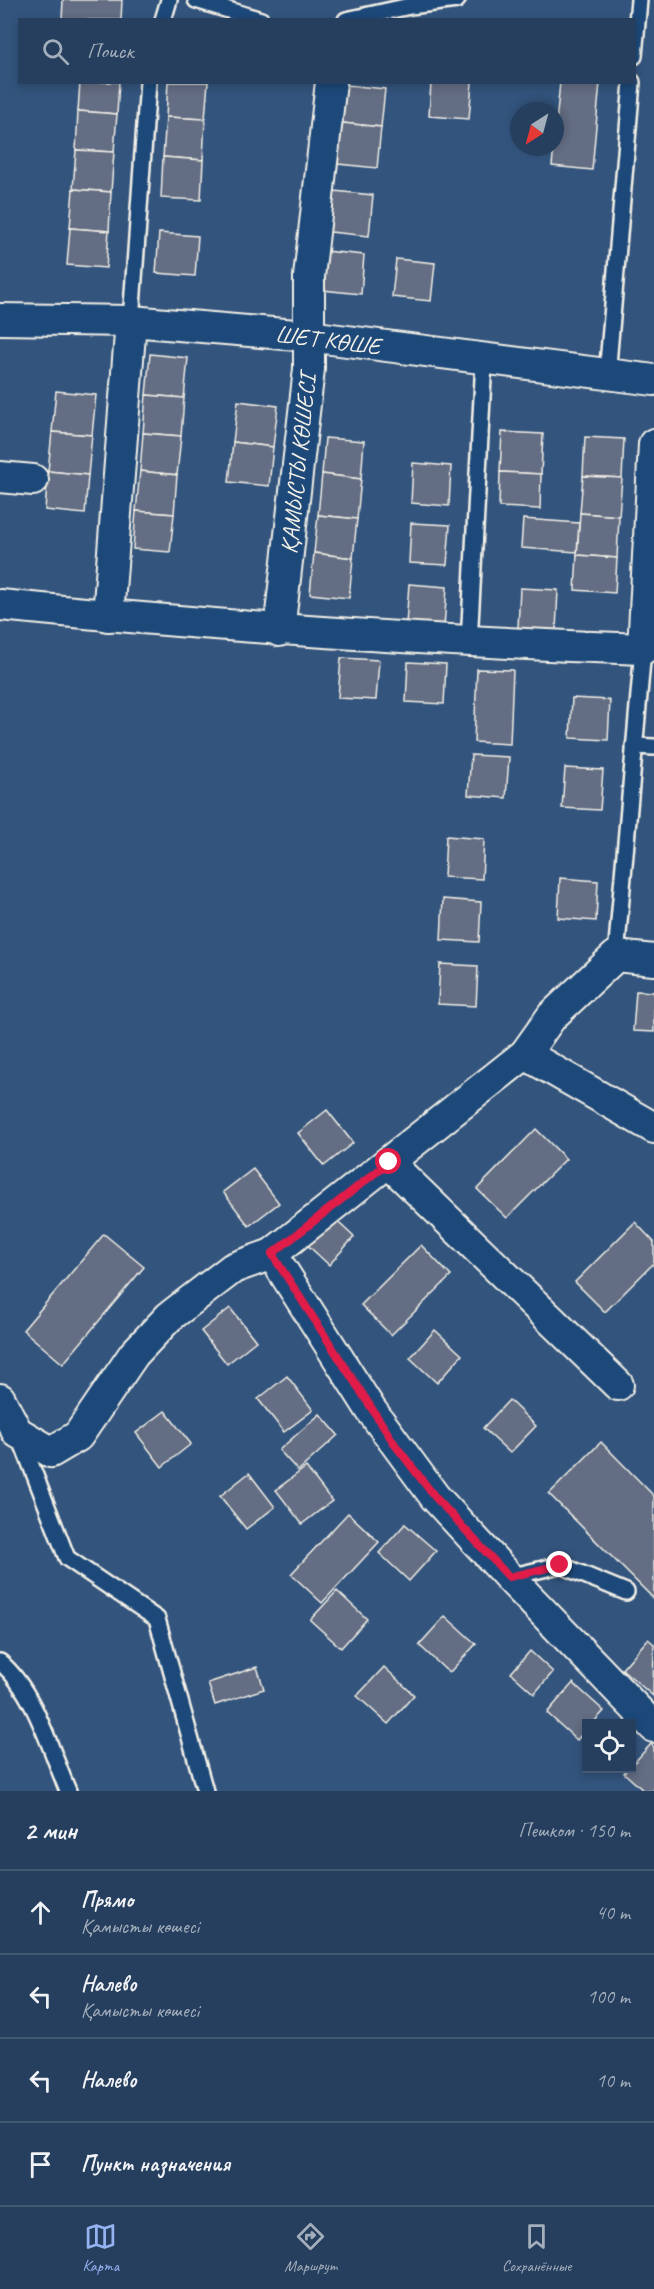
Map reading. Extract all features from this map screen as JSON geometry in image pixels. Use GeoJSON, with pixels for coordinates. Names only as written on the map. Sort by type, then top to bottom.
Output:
{"type":"FeatureCollection","features":[{"type":"Feature","properties":{"kind":"street","name":"ҚАМЫСТЫ КӨШЕСІ"},"geometry":{"type":"LineString","coordinates":[[279,631],[309,369],[309,277],[331,84]]}},
{"type":"Feature","properties":{"kind":"street","name":"ШЕТ КӨШЕ"},"geometry":{"type":"LineString","coordinates":[[0,319],[131,321],[308,336],[607,376],[654,380]]}},
{"type":"Feature","properties":{"kind":"street"},"geometry":{"type":"LineString","coordinates":[[108,616],[131,321]]}},
{"type":"Feature","properties":{"kind":"street"},"geometry":{"type":"LineString","coordinates":[[0,605],[279,631],[469,643],[648,650],[654,444]]}},
{"type":"Feature","properties":{"kind":"street"},"geometry":{"type":"LineString","coordinates":[[0,477],[33,480]]}},
{"type":"Feature","properties":{"kind":"street"},"geometry":{"type":"LineString","coordinates":[[0,1399],[18,1431],[51,1452],[78,1437],[134,1354],[169,1317],[233,1268],[272,1254],[525,1054],[552,1016],[616,956],[654,960]]}},
{"type":"Feature","properties":{"kind":"street"},"geometry":{"type":"LineString","coordinates":[[525,1054],[654,1128]]}},
{"type":"Feature","properties":{"kind":"street"},"geometry":{"type":"LineString","coordinates":[[389,1162],[618,1384]]}},
{"type":"Feature","properties":{"kind":"street"},"geometry":{"type":"LineString","coordinates":[[272,1254],[396,1446],[435,1497],[509,1577],[654,1726]]}},
{"type":"Feature","properties":{"kind":"lane"},"geometry":{"type":"LineString","coordinates":[[164,18],[169,0]]}},
{"type":"Feature","properties":{"kind":"lane"},"geometry":{"type":"LineString","coordinates":[[195,0],[254,18]]}},
{"type":"Feature","properties":{"kind":"lane"},"geometry":{"type":"LineString","coordinates":[[355,18],[410,6],[457,0]]}},
{"type":"Feature","properties":{"kind":"lane"},"geometry":{"type":"LineString","coordinates":[[636,34],[639,0]]}},
{"type":"Feature","properties":{"kind":"lane"},"geometry":{"type":"LineString","coordinates":[[131,321],[148,84]]}},
{"type":"Feature","properties":{"kind":"lane"},"geometry":{"type":"LineString","coordinates":[[607,376],[632,84]]}},
{"type":"Feature","properties":{"kind":"lane"},"geometry":{"type":"LineString","coordinates":[[469,643],[484,360]]}},
{"type":"Feature","properties":{"kind":"lane"},"geometry":{"type":"LineString","coordinates":[[616,956],[634,746],[648,650]]}},
{"type":"Feature","properties":{"kind":"lane"},"geometry":{"type":"LineString","coordinates":[[634,746],[654,747]]}},
{"type":"Feature","properties":{"kind":"lane"},"geometry":{"type":"LineString","coordinates":[[18,1431],[67,1558],[157,1619],[205,1791]]}},
{"type":"Feature","properties":{"kind":"lane"},"geometry":{"type":"LineString","coordinates":[[509,1577],[560,1565],[626,1592]]}},
{"type":"Feature","properties":{"kind":"lane"},"geometry":{"type":"LineString","coordinates":[[0,1662],[30,1700],[68,1791]]}},
{"type":"Feature","properties":{"kind":"building"},"geometry":{"type":"Polygon","coordinates":[[[63,0],[122,0],[121,18],[62,18],[63,0]]]}},
{"type":"Feature","properties":{"kind":"building"},"geometry":{"type":"Polygon","coordinates":[[[80,84],[119,84],[117,114],[78,111],[80,84]]]}},
{"type":"Feature","properties":{"kind":"building"},"geometry":{"type":"Polygon","coordinates":[[[168,84],[208,84],[205,119],[166,117],[168,84]]]}},
{"type":"Feature","properties":{"kind":"building"},"geometry":{"type":"Polygon","coordinates":[[[431,84],[472,84],[469,119],[429,116],[431,84]]]}},
{"type":"Feature","properties":{"kind":"building"},"geometry":{"type":"Polygon","coordinates":[[[560,84],[600,84],[592,170],[552,166],[553,156],[564,156],[564,102],[558,102],[560,84]]]}},
{"type":"Feature","properties":{"kind":"building"},"geometry":{"type":"Polygon","coordinates":[[[346,85],[385,89],[381,127],[342,123],[346,85]]]}},
{"type":"Feature","properties":{"kind":"building"},"geometry":{"type":"Polygon","coordinates":[[[78,111],[117,114],[114,152],[76,150],[78,111]]]}},
{"type":"Feature","properties":{"kind":"building"},"geometry":{"type":"Polygon","coordinates":[[[166,117],[205,119],[203,160],[163,157],[166,117]]]}},
{"type":"Feature","properties":{"kind":"building"},"geometry":{"type":"Polygon","coordinates":[[[342,123],[381,127],[377,168],[338,164],[342,123]]]}},
{"type":"Feature","properties":{"kind":"building"},"geometry":{"type":"Polygon","coordinates":[[[76,150],[114,152],[111,192],[73,189],[76,150]]]}},
{"type":"Feature","properties":{"kind":"building"},"geometry":{"type":"Polygon","coordinates":[[[163,157],[203,160],[201,200],[161,198],[163,157]]]}},
{"type":"Feature","properties":{"kind":"building"},"geometry":{"type":"Polygon","coordinates":[[[73,189],[111,192],[109,231],[70,228],[73,189]]]}},
{"type":"Feature","properties":{"kind":"building"},"geometry":{"type":"Polygon","coordinates":[[[334,191],[373,195],[369,236],[330,232],[334,191]]]}},
{"type":"Feature","properties":{"kind":"building"},"geometry":{"type":"Polygon","coordinates":[[[70,228],[109,231],[106,268],[67,265],[70,228]]]}},
{"type":"Feature","properties":{"kind":"building"},"geometry":{"type":"Polygon","coordinates":[[[159,233],[198,236],[195,276],[156,273],[159,233]]]}},
{"type":"Feature","properties":{"kind":"building"},"geometry":{"type":"Polygon","coordinates":[[[325,251],[364,255],[361,294],[322,290],[325,251]]]}},
{"type":"Feature","properties":{"kind":"building"},"geometry":{"type":"Polygon","coordinates":[[[396,259],[435,263],[431,301],[392,297],[396,259]]]}},
{"type":"Feature","properties":{"kind":"building"},"geometry":{"type":"Polygon","coordinates":[[[150,354],[188,358],[184,398],[146,395],[150,354]]]}},
{"type":"Feature","properties":{"kind":"building"},"geometry":{"type":"Polygon","coordinates":[[[56,391],[96,395],[92,435],[52,432],[56,391]]]}},
{"type":"Feature","properties":{"kind":"building"},"geometry":{"type":"Polygon","coordinates":[[[146,395],[184,398],[181,436],[143,433],[146,395]]]}},
{"type":"Feature","properties":{"kind":"building"},"geometry":{"type":"Polygon","coordinates":[[[238,401],[278,406],[273,447],[233,442],[238,401]]]}},
{"type":"Feature","properties":{"kind":"building"},"geometry":{"type":"Polygon","coordinates":[[[52,432],[92,435],[88,475],[48,471],[52,432]]]}},
{"type":"Feature","properties":{"kind":"building"},"geometry":{"type":"Polygon","coordinates":[[[502,432],[543,434],[541,474],[500,472],[502,432]]]}},
{"type":"Feature","properties":{"kind":"building"},"geometry":{"type":"Polygon","coordinates":[[[143,433],[181,436],[177,475],[140,471],[143,433]]]}},
{"type":"Feature","properties":{"kind":"building"},"geometry":{"type":"Polygon","coordinates":[[[585,437],[624,439],[622,478],[583,476],[585,437]]]}},
{"type":"Feature","properties":{"kind":"building"},"geometry":{"type":"Polygon","coordinates":[[[325,438],[364,441],[361,479],[322,474],[325,438]]]}},
{"type":"Feature","properties":{"kind":"building"},"geometry":{"type":"Polygon","coordinates":[[[233,442],[273,447],[269,486],[229,482],[233,442]]]}},
{"type":"Feature","properties":{"kind":"building"},"geometry":{"type":"Polygon","coordinates":[[[413,463],[451,466],[449,506],[411,503],[413,463]]]}},
{"type":"Feature","properties":{"kind":"building"},"geometry":{"type":"Polygon","coordinates":[[[48,471],[88,475],[85,514],[45,510],[48,471]]]}},
{"type":"Feature","properties":{"kind":"building"},"geometry":{"type":"Polygon","coordinates":[[[140,471],[177,475],[174,514],[136,511],[140,471]]]}},
{"type":"Feature","properties":{"kind":"building"},"geometry":{"type":"Polygon","coordinates":[[[500,472],[541,474],[540,509],[499,507],[500,472]]]}},
{"type":"Feature","properties":{"kind":"building"},"geometry":{"type":"Polygon","coordinates":[[[322,474],[361,479],[357,519],[318,515],[322,474]]]}},
{"type":"Feature","properties":{"kind":"building"},"geometry":{"type":"Polygon","coordinates":[[[583,476],[622,478],[619,516],[580,513],[583,476]]]}},
{"type":"Feature","properties":{"kind":"building"},"geometry":{"type":"Polygon","coordinates":[[[136,511],[174,514],[170,552],[133,549],[136,511]]]}},
{"type":"Feature","properties":{"kind":"building"},"geometry":{"type":"Polygon","coordinates":[[[580,513],[619,516],[617,558],[577,555],[580,513]]]}},
{"type":"Feature","properties":{"kind":"building"},"geometry":{"type":"Polygon","coordinates":[[[318,515],[357,519],[353,558],[314,553],[318,515]]]}},
{"type":"Feature","properties":{"kind":"building"},"geometry":{"type":"Polygon","coordinates":[[[523,519],[579,523],[577,552],[521,548],[523,519]]]}},
{"type":"Feature","properties":{"kind":"building"},"geometry":{"type":"Polygon","coordinates":[[[411,523],[450,525],[447,565],[409,563],[411,523]]]}},
{"type":"Feature","properties":{"kind":"building"},"geometry":{"type":"Polygon","coordinates":[[[314,553],[353,558],[349,598],[310,594],[314,553]]]}},
{"type":"Feature","properties":{"kind":"building"},"geometry":{"type":"Polygon","coordinates":[[[577,555],[617,558],[615,593],[575,590],[577,555]]]}},
{"type":"Feature","properties":{"kind":"building"},"geometry":{"type":"Polygon","coordinates":[[[409,584],[447,587],[444,627],[406,624],[409,584]]]}},
{"type":"Feature","properties":{"kind":"building"},"geometry":{"type":"Polygon","coordinates":[[[520,588],[558,590],[556,630],[518,628],[520,588]]]}},
{"type":"Feature","properties":{"kind":"building"},"geometry":{"type":"Polygon","coordinates":[[[341,658],[379,660],[376,700],[338,698],[341,658]]]}},
{"type":"Feature","properties":{"kind":"building"},"geometry":{"type":"Polygon","coordinates":[[[408,662],[446,664],[444,704],[406,702],[408,662]]]}},
{"type":"Feature","properties":{"kind":"building"},"geometry":{"type":"Polygon","coordinates":[[[477,669],[513,670],[510,744],[474,742],[477,669]]]}},
{"type":"Feature","properties":{"kind":"building"},"geometry":{"type":"Polygon","coordinates":[[[572,698],[610,700],[608,740],[570,738],[572,698]]]}},
{"type":"Feature","properties":{"kind":"building"},"geometry":{"type":"Polygon","coordinates":[[[471,755],[509,757],[506,798],[468,795],[471,755]]]}},
{"type":"Feature","properties":{"kind":"building"},"geometry":{"type":"Polygon","coordinates":[[[565,768],[603,770],[600,810],[562,808],[565,768]]]}},
{"type":"Feature","properties":{"kind":"building"},"geometry":{"type":"Polygon","coordinates":[[[446,836],[484,839],[482,879],[444,877],[446,836]]]}},
{"type":"Feature","properties":{"kind":"building"},"geometry":{"type":"Polygon","coordinates":[[[560,878],[598,881],[596,921],[558,918],[560,878]]]}},
{"type":"Feature","properties":{"kind":"building"},"geometry":{"type":"Polygon","coordinates":[[[443,899],[481,902],[479,942],[441,940],[443,899]]]}},
{"type":"Feature","properties":{"kind":"building"},"geometry":{"type":"Polygon","coordinates":[[[440,964],[478,966],[476,1006],[438,1004],[440,964]]]}},
{"type":"Feature","properties":{"kind":"building"},"geometry":{"type":"Polygon","coordinates":[[[636,991],[654,992],[654,1032],[633,1031],[636,991]]]}},
{"type":"Feature","properties":{"kind":"building"},"geometry":{"type":"Polygon","coordinates":[[[327,1110],[353,1143],[324,1166],[298,1133],[327,1110]]]}},
{"type":"Feature","properties":{"kind":"building"},"geometry":{"type":"Polygon","coordinates":[[[536,1129],[566,1159],[507,1218],[477,1189],[536,1129]]]}},
{"type":"Feature","properties":{"kind":"building"},"geometry":{"type":"Polygon","coordinates":[[[253,1169],[279,1203],[249,1226],[223,1192],[253,1169]]]}},
{"type":"Feature","properties":{"kind":"building"},"geometry":{"type":"Polygon","coordinates":[[[327,1212],[354,1237],[329,1265],[302,1240],[327,1212]]]}},
{"type":"Feature","properties":{"kind":"building"},"geometry":{"type":"Polygon","coordinates":[[[635,1222],[654,1242],[654,1263],[605,1312],[575,1282],[635,1222]]]}},
{"type":"Feature","properties":{"kind":"building"},"geometry":{"type":"Polygon","coordinates":[[[104,1234],[144,1267],[63,1364],[23,1330],[104,1234]]]}},
{"type":"Feature","properties":{"kind":"building"},"geometry":{"type":"Polygon","coordinates":[[[421,1245],[451,1276],[391,1335],[361,1305],[421,1245]]]}},
{"type":"Feature","properties":{"kind":"building"},"geometry":{"type":"Polygon","coordinates":[[[230,1308],[256,1341],[227,1364],[201,1331],[230,1308]]]}},
{"type":"Feature","properties":{"kind":"building"},"geometry":{"type":"Polygon","coordinates":[[[435,1330],[462,1355],[437,1383],[410,1358],[435,1330]]]}},
{"type":"Feature","properties":{"kind":"building"},"geometry":{"type":"Polygon","coordinates":[[[287,1376],[313,1410],[284,1432],[258,1399],[287,1376]]]}},
{"type":"Feature","properties":{"kind":"building"},"geometry":{"type":"Polygon","coordinates":[[[509,1400],[536,1426],[510,1453],[483,1428],[509,1400]]]}},
{"type":"Feature","properties":{"kind":"building"},"geometry":{"type":"Polygon","coordinates":[[[165,1411],[191,1444],[162,1467],[136,1433],[165,1411]]]}},
{"type":"Feature","properties":{"kind":"building"},"geometry":{"type":"Polygon","coordinates":[[[320,1414],[338,1435],[298,1471],[279,1450],[320,1414]]]}},
{"type":"Feature","properties":{"kind":"building"},"geometry":{"type":"Polygon","coordinates":[[[601,1442],[654,1496],[654,1599],[549,1494],[601,1442]]]}},
{"type":"Feature","properties":{"kind":"building"},"geometry":{"type":"Polygon","coordinates":[[[306,1467],[332,1501],[302,1524],[276,1490],[306,1467]]]}},
{"type":"Feature","properties":{"kind":"building"},"geometry":{"type":"Polygon","coordinates":[[[249,1473],[275,1507],[246,1529],[220,1496],[249,1473]]]}},
{"type":"Feature","properties":{"kind":"building"},"geometry":{"type":"Polygon","coordinates":[[[348,1513],[379,1542],[322,1603],[291,1574],[348,1513]]]}},
{"type":"Feature","properties":{"kind":"building"},"geometry":{"type":"Polygon","coordinates":[[[405,1524],[436,1551],[409,1581],[379,1553],[405,1524]]]}},
{"type":"Feature","properties":{"kind":"building"},"geometry":{"type":"Polygon","coordinates":[[[337,1591],[367,1619],[341,1648],[310,1620],[337,1591]]]}},
{"type":"Feature","properties":{"kind":"building"},"geometry":{"type":"Polygon","coordinates":[[[445,1616],[476,1644],[449,1673],[419,1645],[445,1616]]]}},
{"type":"Feature","properties":{"kind":"building"},"geometry":{"type":"Polygon","coordinates":[[[648,1639],[654,1644],[653,1696],[622,1669],[648,1639]]]}},
{"type":"Feature","properties":{"kind":"building"},"geometry":{"type":"Polygon","coordinates":[[[530,1651],[553,1672],[534,1694],[511,1673],[530,1651]]]}},
{"type":"Feature","properties":{"kind":"building"},"geometry":{"type":"Polygon","coordinates":[[[257,1667],[264,1689],[215,1705],[208,1683],[257,1667]]]}},
{"type":"Feature","properties":{"kind":"building"},"geometry":{"type":"Polygon","coordinates":[[[384,1667],[414,1695],[388,1724],[357,1696],[384,1667]]]}},
{"type":"Feature","properties":{"kind":"building"},"geometry":{"type":"Polygon","coordinates":[[[573,1683],[604,1711],[597,1719],[582,1719],[582,1734],[577,1740],[547,1713],[573,1683]]]}},
{"type":"Feature","properties":{"kind":"building"},"geometry":{"type":"Polygon","coordinates":[[[651,1744],[654,1747],[654,1791],[644,1791],[624,1773],[636,1773],[636,1761],[651,1744]]]}},
{"type":"Feature","properties":{"kind":"route"},"geometry":{"type":"LineString","coordinates":[[389,1162],[272,1254],[396,1446],[435,1497],[509,1577],[560,1565]]}}]}
